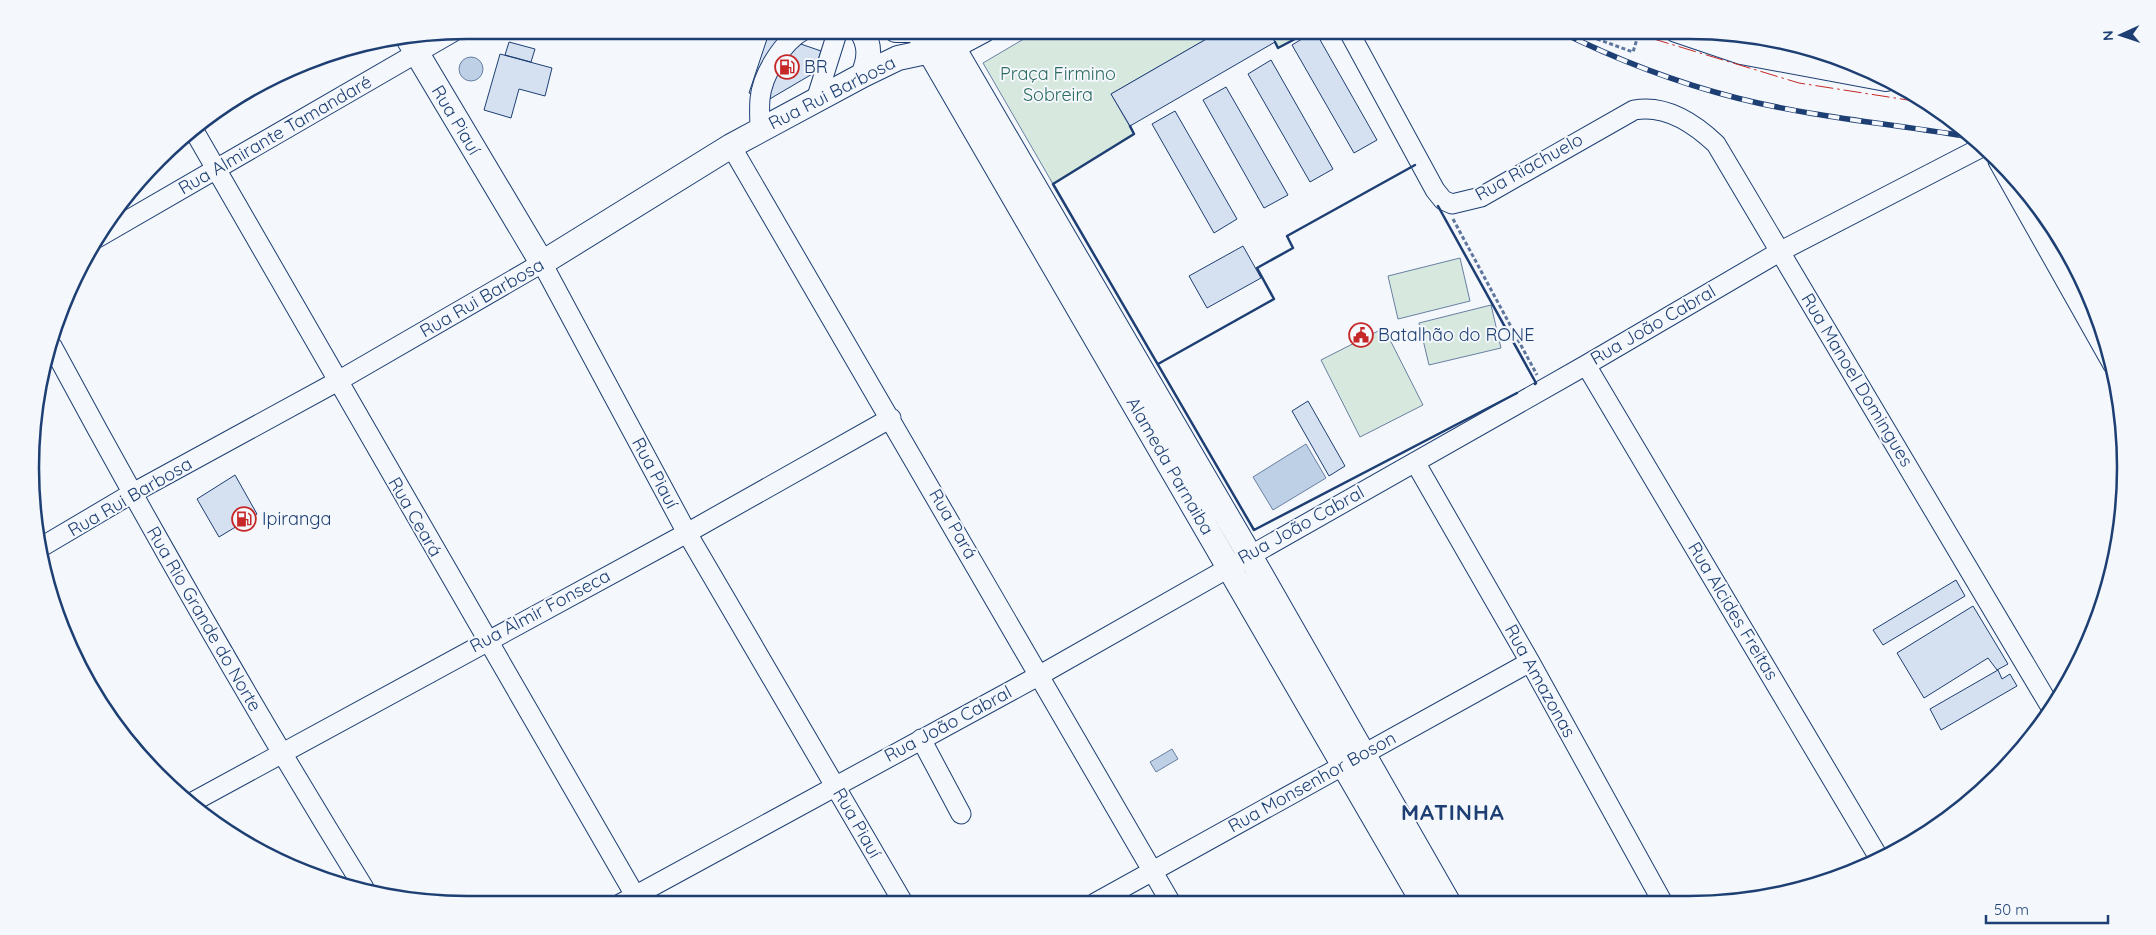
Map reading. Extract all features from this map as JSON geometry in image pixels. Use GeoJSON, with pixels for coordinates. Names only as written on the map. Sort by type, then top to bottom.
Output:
{"type":"FeatureCollection","features":[{"type":"Feature","properties":{"kind":"main road"},"geometry":{"type":"LineString","coordinates":[[863,75],[868,61],[869,50],[866,39]]}},
{"type":"Feature","properties":{"kind":"main road","name":"Alameda Parnaiba"},"geometry":{"type":"LineString","coordinates":[[922,39],[1227,567],[1444,896]]}},
{"type":"Feature","properties":{"kind":"main road","name":"Rua Rui Barbosa"},"geometry":{"type":"LineString","coordinates":[[542,263],[731,146],[863,75],[898,58],[928,51],[946,39]]}},
{"type":"Feature","properties":{"kind":"main road","name":"Alameda Parnaiba"},"geometry":{"type":"LineString","coordinates":[[949,39],[1249,554],[1420,896]]}},
{"type":"Feature","properties":{"kind":"main road"},"geometry":{"type":"LineString","coordinates":[[1704,40],[1741,52],[1859,74]]}},
{"type":"Feature","properties":{"kind":"main road","name":"Rua Piauí"},"geometry":{"type":"LineString","coordinates":[[412,46],[542,263]]}},
{"type":"Feature","properties":{"kind":"main road"},"geometry":{"type":"LineString","coordinates":[[1087,322],[1108,310]]}},
{"type":"Feature","properties":{"kind":"street"},"geometry":{"type":"LineString","coordinates":[[760,130],[760,98],[775,57],[791,39]]}},
{"type":"Feature","properties":{"kind":"street"},"geometry":{"type":"LineString","coordinates":[[816,100],[835,39]]}},
{"type":"Feature","properties":{"kind":"street"},"geometry":{"type":"LineString","coordinates":[[1353,39],[1439,195]]}},
{"type":"Feature","properties":{"kind":"street","name":"Rua Almirante Tamandaré"},"geometry":{"type":"LineString","coordinates":[[110,230],[215,170],[412,46],[427,41]]}},
{"type":"Feature","properties":{"kind":"street","name":"Rua Manoel Domingues"},"geometry":{"type":"LineString","coordinates":[[1624,114],[1643,108],[1659,110],[1681,117],[1699,128],[1716,144],[2048,702]]}},
{"type":"Feature","properties":{"kind":"street","name":"Rua Riachuelo"},"geometry":{"type":"LineString","coordinates":[[1439,195],[1452,204],[1480,197],[1624,114]]}},
{"type":"Feature","properties":{"kind":"street","name":"Rua Ceará"},"geometry":{"type":"LineString","coordinates":[[196,135],[486,640],[628,896]]}},
{"type":"Feature","properties":{"kind":"street","name":"Rua Pará"},"geometry":{"type":"LineString","coordinates":[[731,146],[1040,674],[1167,896]]}},
{"type":"Feature","properties":{"kind":"street","name":"Rua João Cabral"},"geometry":{"type":"LineString","coordinates":[[640,896],[835,785],[1040,674],[1781,251],[1976,150]]}},
{"type":"Feature","properties":{"kind":"street"},"geometry":{"type":"LineString","coordinates":[[2032,210],[2093,327]]}},
{"type":"Feature","properties":{"kind":"street","name":"Rua Rui Barbosa"},"geometry":{"type":"LineString","coordinates":[[46,544],[131,494],[338,382],[542,263]]}},
{"type":"Feature","properties":{"kind":"street","name":"Rua Piauí"},"geometry":{"type":"LineString","coordinates":[[542,263],[687,533],[899,896]]}},
{"type":"Feature","properties":{"kind":"street","name":"Rua Rio Grande do Norte"},"geometry":{"type":"LineString","coordinates":[[55,351],[131,494],[280,752],[361,883]]}},
{"type":"Feature","properties":{"kind":"street","name":"Rua Alcides Freitas"},"geometry":{"type":"LineString","coordinates":[[1586,364],[1876,853]]}},
{"type":"Feature","properties":{"kind":"street","name":"Rua Almir Fonseca"},"geometry":{"type":"LineString","coordinates":[[196,800],[280,752],[687,533],[891,418]]}},
{"type":"Feature","properties":{"kind":"street","name":"Rua Amazonas"},"geometry":{"type":"LineString","coordinates":[[1414,462],[1530,662],[1659,896]]}},
{"type":"Feature","properties":{"kind":"street","name":"Rua Monsenhor Boson"},"geometry":{"type":"LineString","coordinates":[[1108,896],[1530,662]]}},
{"type":"Feature","properties":{"kind":"street"},"geometry":{"type":"LineString","coordinates":[[921,738],[961,814]]}},
{"type":"Feature","properties":{"kind":"path"},"geometry":{"type":"LineString","coordinates":[[1597,39],[1633,52],[1637,39]]}},
{"type":"Feature","properties":{"kind":"path"},"geometry":{"type":"LineString","coordinates":[[1439,195],[1544,388]]}},
{"type":"Feature","properties":{"kind":"green space","name":"Praça Firmino Sobreira"},"geometry":{"type":"Polygon","coordinates":[[[1024,39],[1206,39],[1111,94],[1134,134],[1053,184],[983,63],[1024,39]]]}},
{"type":"Feature","properties":{"kind":"green space"},"geometry":{"type":"Polygon","coordinates":[[[1273,39],[1295,39],[1278,48],[1273,39]]]}},
{"type":"Feature","properties":{"kind":"green space"},"geometry":{"type":"Polygon","coordinates":[[[1460,258],[1470,301],[1398,319],[1388,276],[1460,258]]]}},
{"type":"Feature","properties":{"kind":"green space"},"geometry":{"type":"Polygon","coordinates":[[[1491,305],[1501,348],[1429,365],[1419,323],[1491,305]]]}},
{"type":"Feature","properties":{"kind":"green space"},"geometry":{"type":"Polygon","coordinates":[[[1384,328],[1423,405],[1360,437],[1321,360],[1384,328]]]}},
{"type":"Feature","properties":{"kind":"water"},"geometry":{"type":"Polygon","coordinates":[[[471,57],[480,60],[483,69],[480,78],[471,81],[462,78],[459,69],[462,60],[471,57]]]}},
{"type":"Feature","properties":{"kind":"water"},"geometry":{"type":"Polygon","coordinates":[[[1306,444],[1326,478],[1273,510],[1253,477],[1306,444]]]}},
{"type":"Feature","properties":{"kind":"water"},"geometry":{"type":"Polygon","coordinates":[[[1172,749],[1178,759],[1156,772],[1150,762],[1172,749]]]}},
{"type":"Feature","properties":{"kind":"building"},"geometry":{"type":"Polygon","coordinates":[[[767,39],[786,39],[821,51],[814,73],[768,100],[749,93],[767,39]]]}},
{"type":"Feature","properties":{"kind":"building"},"geometry":{"type":"Polygon","coordinates":[[[1206,39],[1273,39],[1275,42],[1130,126],[1111,94],[1206,39]]]}},
{"type":"Feature","properties":{"kind":"building"},"geometry":{"type":"Polygon","coordinates":[[[1302,39],[1320,39],[1377,140],[1354,153],[1292,45],[1302,39]]]}},
{"type":"Feature","properties":{"kind":"building"},"geometry":{"type":"Polygon","coordinates":[[[509,42],[535,49],[531,62],[505,55],[509,42]]]}},
{"type":"Feature","properties":{"kind":"building"},"geometry":{"type":"Polygon","coordinates":[[[500,54],[552,68],[545,96],[519,89],[511,118],[484,110],[500,54]]]}},
{"type":"Feature","properties":{"kind":"building"},"geometry":{"type":"Polygon","coordinates":[[[1271,60],[1333,169],[1310,182],[1248,74],[1271,60]]]}},
{"type":"Feature","properties":{"kind":"building"},"geometry":{"type":"Polygon","coordinates":[[[1226,87],[1288,195],[1264,208],[1203,100],[1226,87]]]}},
{"type":"Feature","properties":{"kind":"building"},"geometry":{"type":"Polygon","coordinates":[[[1175,111],[1237,219],[1214,233],[1152,124],[1175,111]]]}},
{"type":"Feature","properties":{"kind":"building"},"geometry":{"type":"Polygon","coordinates":[[[1243,246],[1261,278],[1207,308],[1189,276],[1243,246]]]}},
{"type":"Feature","properties":{"kind":"building"},"geometry":{"type":"Polygon","coordinates":[[[1308,401],[1345,466],[1329,476],[1292,411],[1308,401]]]}},
{"type":"Feature","properties":{"kind":"building"},"geometry":{"type":"Polygon","coordinates":[[[235,475],[257,514],[219,537],[197,499],[235,475]]]}},
{"type":"Feature","properties":{"kind":"building"},"geometry":{"type":"Polygon","coordinates":[[[1956,580],[1965,596],[1883,645],[1873,630],[1956,580]]]}},
{"type":"Feature","properties":{"kind":"building"},"geometry":{"type":"Polygon","coordinates":[[[1973,606],[2008,664],[1997,670],[1988,658],[1924,698],[1897,653],[1973,606]]]}},
{"type":"Feature","properties":{"kind":"building"},"geometry":{"type":"Polygon","coordinates":[[[1998,670],[2002,679],[2010,674],[2017,686],[1941,730],[1930,709],[1998,670]]]}},
{"type":"Feature","properties":{"kind":"railway"},"geometry":{"type":"LineString","coordinates":[[1576,39],[1645,69],[1690,85],[1737,98],[1796,111],[1960,135]]}},
{"type":"Feature","properties":{"kind":"wall"},"geometry":{"type":"LineString","coordinates":[[1275,42],[1278,48],[1295,39]]}},
{"type":"Feature","properties":{"kind":"wall"},"geometry":{"type":"LineString","coordinates":[[1130,126],[1134,134],[1053,184],[1254,530],[1517,393]]}},
{"type":"Feature","properties":{"kind":"wall"},"geometry":{"type":"LineString","coordinates":[[1158,364],[1274,299],[1257,268],[1293,248],[1287,236],[1415,165]]}},
{"type":"Feature","properties":{"kind":"wall"},"geometry":{"type":"LineString","coordinates":[[1438,206],[1535,384]]}},
{"type":"Feature","properties":{"kind":"power"},"geometry":{"type":"LineString","coordinates":[[1654,39],[1799,83],[1910,100]]}},
{"type":"Feature","properties":{"kind":"place","name":"BR"},"geometry":{"type":"Point","coordinates":[787,67]}},
{"type":"Feature","properties":{"kind":"place","name":"Batalhão do RONE"},"geometry":{"type":"Point","coordinates":[1361,335]}},
{"type":"Feature","properties":{"kind":"place","name":"Ipiranga"},"geometry":{"type":"Point","coordinates":[244,519]}},
{"type":"Feature","properties":{"kind":"district","name":"MATINHA"},"geometry":{"type":"Point","coordinates":[1453,812]}}]}
